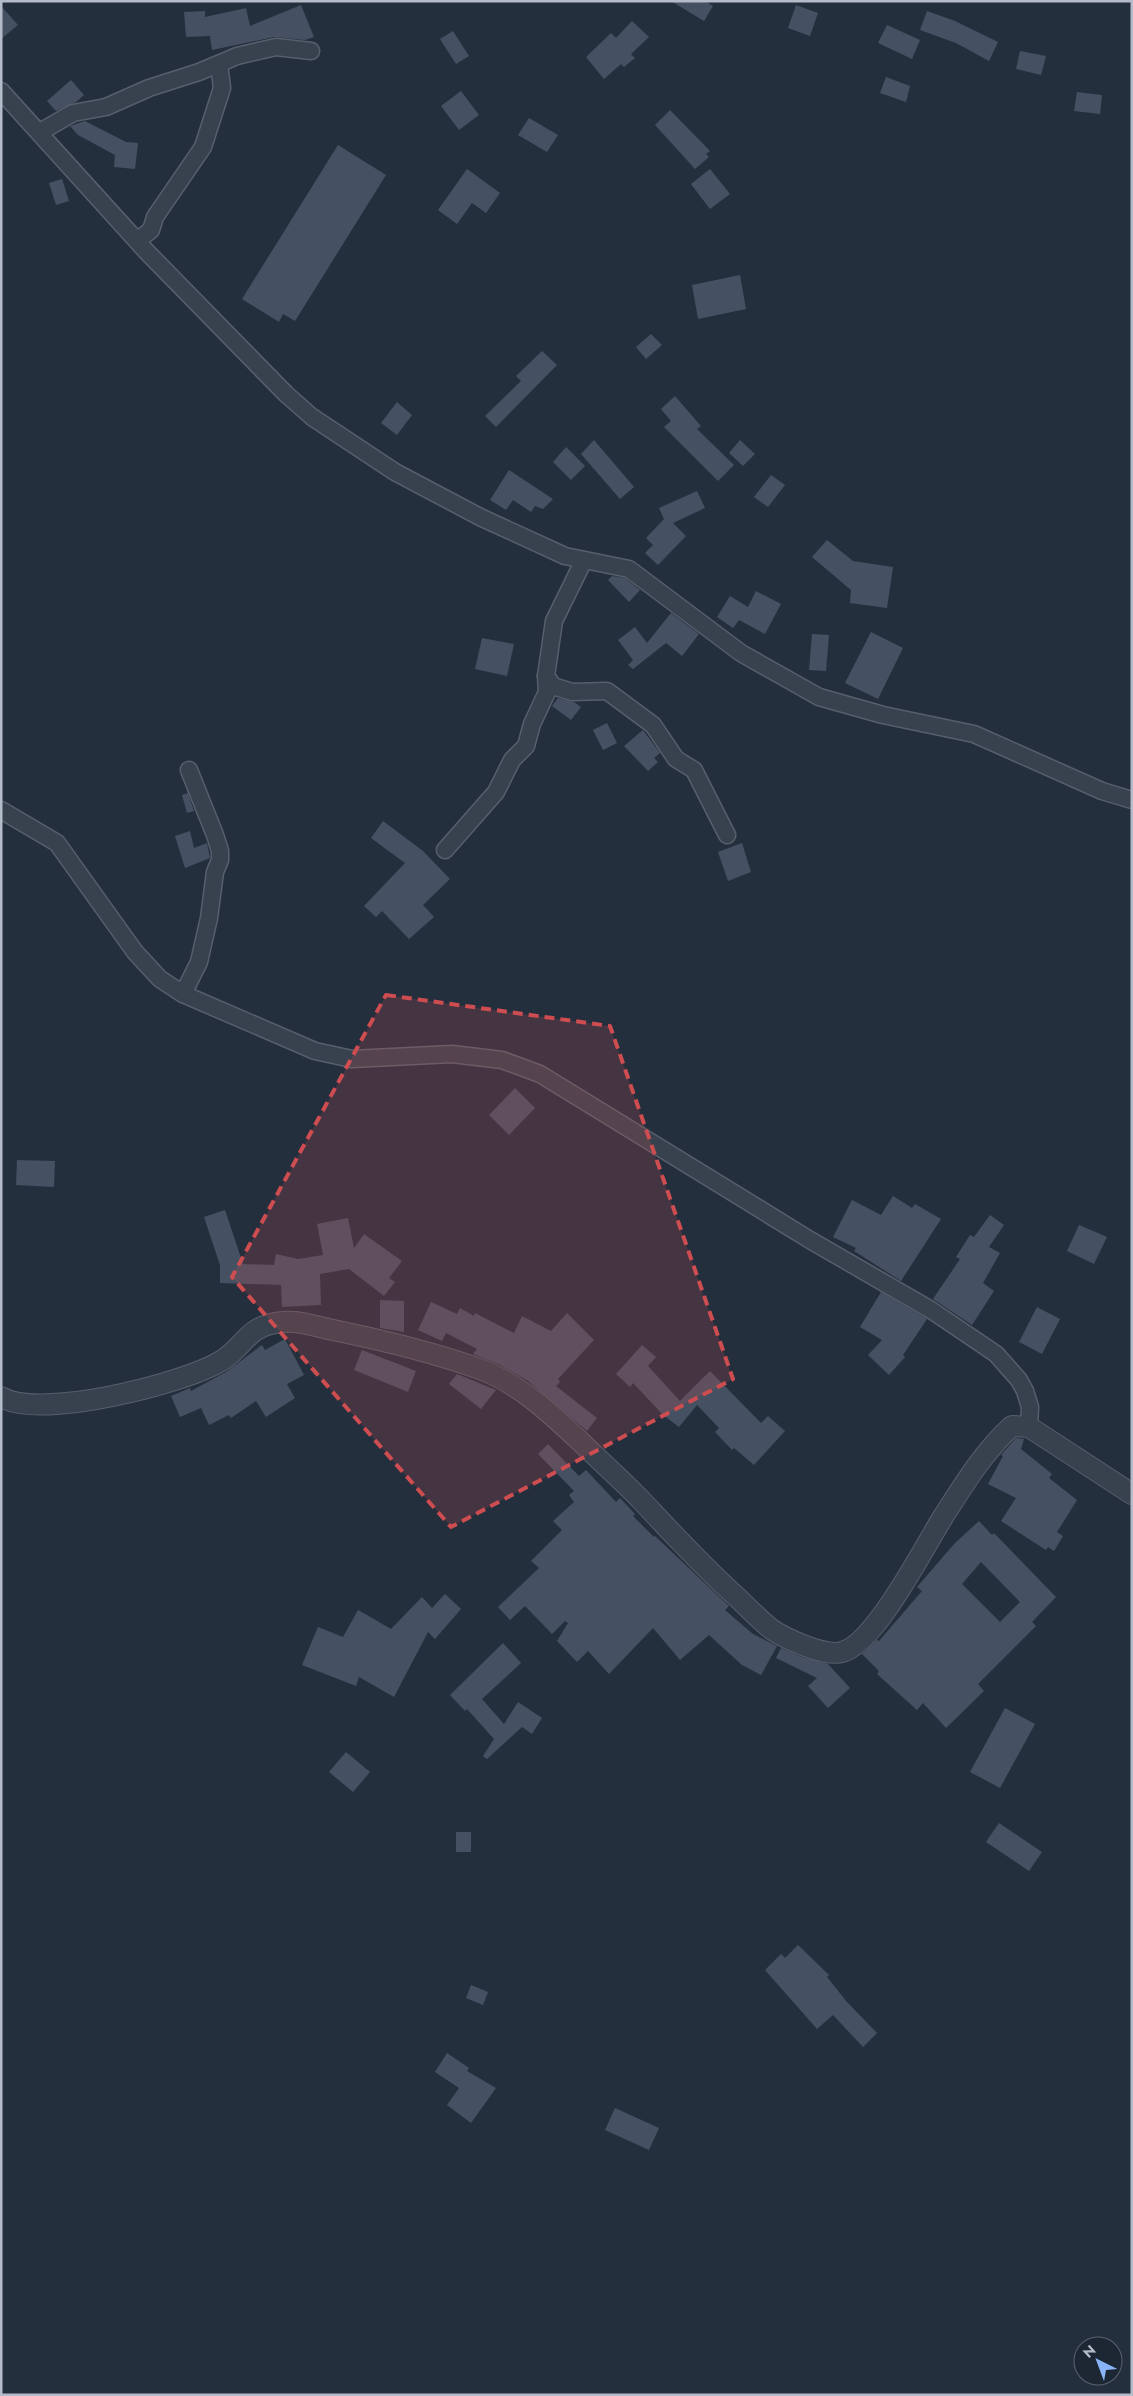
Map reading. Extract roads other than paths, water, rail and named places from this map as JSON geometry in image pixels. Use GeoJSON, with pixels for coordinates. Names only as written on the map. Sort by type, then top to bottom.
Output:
{"type":"FeatureCollection","features":[{"type":"Feature","properties":{"kind":"street"},"geometry":{"type":"LineString","coordinates":[[40,132],[73,113],[106,106],[237,56],[276,47],[311,51]]}},
{"type":"Feature","properties":{"kind":"street"},"geometry":{"type":"LineString","coordinates":[[137,241],[151,230],[156,217],[203,147],[222,88],[219,64]]}},
{"type":"Feature","properties":{"kind":"street"},"geometry":{"type":"LineString","coordinates":[[1,91],[137,241],[249,357],[312,417],[395,472],[480,517],[565,556],[629,569],[741,653],[819,697],[883,715],[974,734],[1102,791],[1132,800]]}},
{"type":"Feature","properties":{"kind":"street"},"geometry":{"type":"LineString","coordinates":[[445,850],[496,792],[512,760],[526,746],[532,724],[547,692],[546,676],[554,621],[584,560]]}},
{"type":"Feature","properties":{"kind":"street"},"geometry":{"type":"LineString","coordinates":[[546,676],[553,686],[572,692],[607,691],[653,725],[676,759],[694,770],[727,835]]}},
{"type":"Feature","properties":{"kind":"street"},"geometry":{"type":"LineString","coordinates":[[183,994],[199,962],[209,918],[214,872],[220,860],[220,851],[215,835],[189,770]]}},
{"type":"Feature","properties":{"kind":"street"},"geometry":{"type":"LineString","coordinates":[[1,810],[56,843],[135,952],[160,979],[183,994],[315,1051],[352,1059],[452,1054],[502,1060],[540,1074],[819,1245],[930,1310],[996,1354],[1019,1380],[1025,1391],[1030,1407],[1029,1427]]}},
{"type":"Feature","properties":{"kind":"street"},"geometry":{"type":"LineString","coordinates":[[1,1397],[8,1401],[38,1405],[73,1404],[173,1382],[223,1360],[256,1329],[284,1322],[370,1337],[445,1358],[482,1370],[530,1397],[637,1496],[706,1569],[772,1630],[800,1644],[824,1652],[841,1653],[856,1646],[868,1634],[900,1589],[943,1517],[1000,1437],[1012,1426],[1029,1427],[1132,1494]]}}]}
